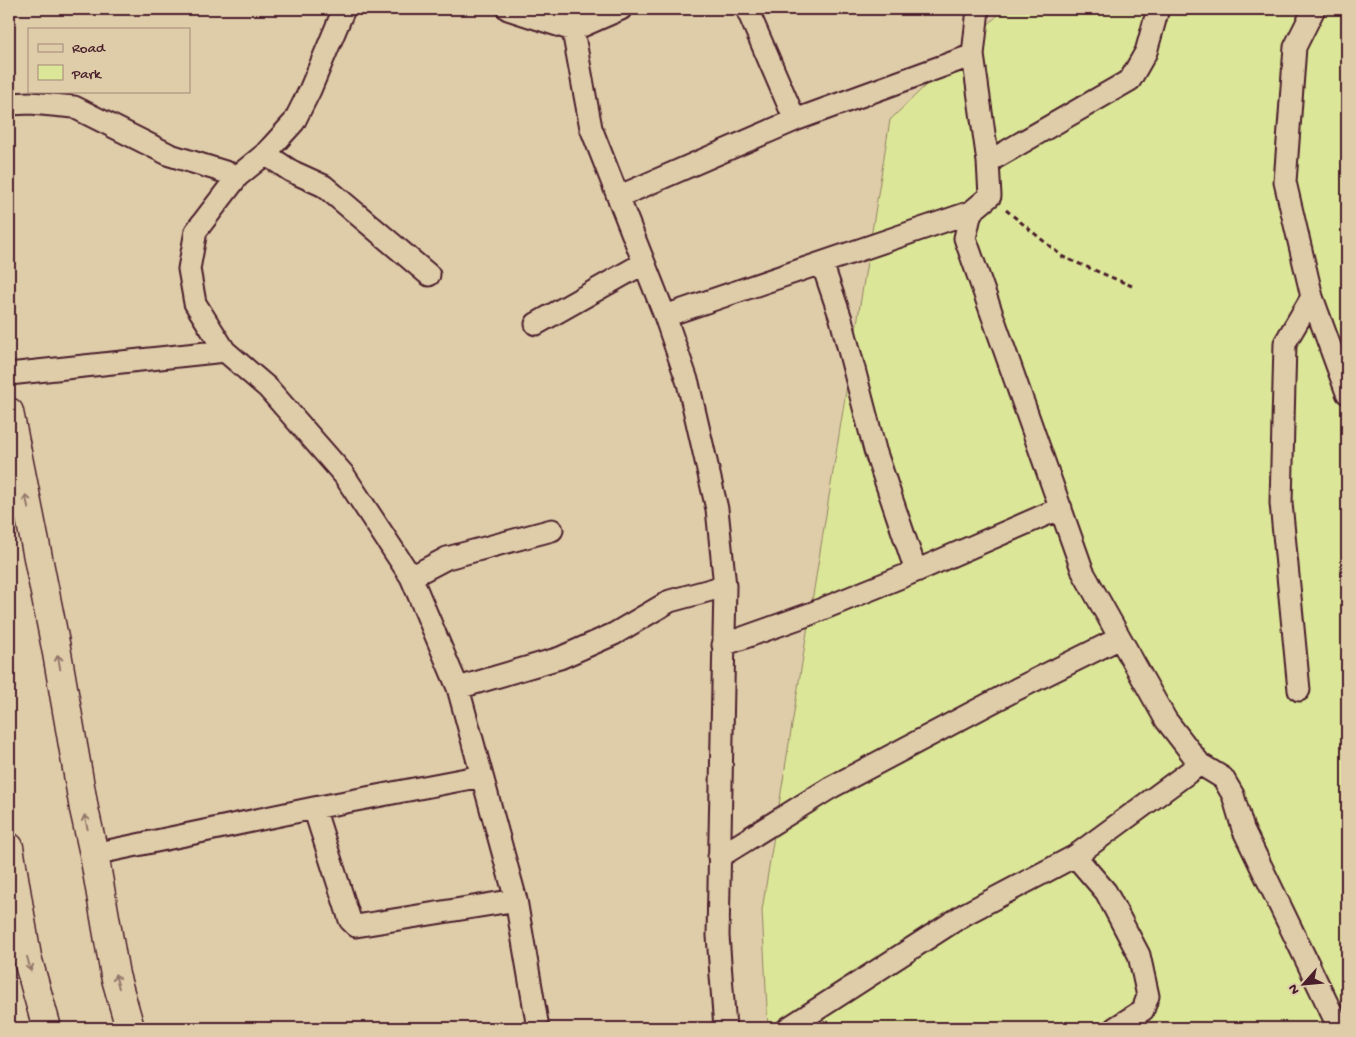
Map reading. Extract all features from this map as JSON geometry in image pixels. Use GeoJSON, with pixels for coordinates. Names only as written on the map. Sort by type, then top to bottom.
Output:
{"type":"FeatureCollection","features":[{"type":"Feature","properties":{"kind":"main road"},"geometry":{"type":"LineString","coordinates":[[9,412],[57,653],[84,809],[116,975],[130,1028]]}},
{"type":"Feature","properties":{"kind":"main road"},"geometry":{"type":"LineString","coordinates":[[9,847],[27,957],[47,1028]]}},
{"type":"Feature","properties":{"kind":"street"},"geometry":{"type":"LineString","coordinates":[[344,9],[310,90],[294,122],[265,154],[238,176],[196,231],[189,270],[195,303],[225,351],[268,388],[344,475],[411,577],[458,688],[516,900],[538,1028]]}},
{"type":"Feature","properties":{"kind":"street"},"geometry":{"type":"LineString","coordinates":[[508,9],[573,30],[621,9]]}},
{"type":"Feature","properties":{"kind":"street"},"geometry":{"type":"LineString","coordinates":[[569,9],[591,128],[665,316],[688,383],[717,510],[725,586],[718,936],[724,1028]]}},
{"type":"Feature","properties":{"kind":"street"},"geometry":{"type":"LineString","coordinates":[[746,9],[795,120]]}},
{"type":"Feature","properties":{"kind":"street"},"geometry":{"type":"LineString","coordinates":[[665,316],[971,212],[990,196],[988,162],[973,55],[978,9]]}},
{"type":"Feature","properties":{"kind":"street"},"geometry":{"type":"LineString","coordinates":[[988,162],[1130,80],[1146,52],[1158,9]]}},
{"type":"Feature","properties":{"kind":"street"},"geometry":{"type":"LineString","coordinates":[[1314,9],[1295,47],[1285,182],[1312,297],[1347,392]]}},
{"type":"Feature","properties":{"kind":"street"},"geometry":{"type":"LineString","coordinates":[[618,197],[795,120],[973,55]]}},
{"type":"Feature","properties":{"kind":"street"},"geometry":{"type":"LineString","coordinates":[[9,104],[31,103],[74,107],[170,155],[238,176]]}},
{"type":"Feature","properties":{"kind":"street"},"geometry":{"type":"LineString","coordinates":[[265,154],[291,171],[324,186],[429,275]]}},
{"type":"Feature","properties":{"kind":"street"},"geometry":{"type":"LineString","coordinates":[[971,212],[965,238],[1083,572],[1166,720],[1200,764],[1223,778],[1233,795],[1243,829],[1339,1028]]}},
{"type":"Feature","properties":{"kind":"street"},"geometry":{"type":"LineString","coordinates":[[536,324],[644,263]]}},
{"type":"Feature","properties":{"kind":"street"},"geometry":{"type":"LineString","coordinates":[[822,263],[841,319],[875,450],[916,571]]}},
{"type":"Feature","properties":{"kind":"street"},"geometry":{"type":"LineString","coordinates":[[1299,690],[1281,503],[1285,343],[1312,297]]}},
{"type":"Feature","properties":{"kind":"street"},"geometry":{"type":"LineString","coordinates":[[9,374],[225,351]]}},
{"type":"Feature","properties":{"kind":"street"},"geometry":{"type":"LineString","coordinates":[[723,645],[810,614],[916,571],[1061,508]]}},
{"type":"Feature","properties":{"kind":"street"},"geometry":{"type":"LineString","coordinates":[[411,577],[447,558],[552,530]]}},
{"type":"Feature","properties":{"kind":"street"},"geometry":{"type":"LineString","coordinates":[[458,688],[560,658],[614,634],[670,601],[725,586]]}},
{"type":"Feature","properties":{"kind":"street"},"geometry":{"type":"LineString","coordinates":[[720,857],[830,788],[1017,689],[1120,638]]}},
{"type":"Feature","properties":{"kind":"street"},"geometry":{"type":"LineString","coordinates":[[788,1028],[965,914],[1075,856],[1200,764]]}},
{"type":"Feature","properties":{"kind":"street"},"geometry":{"type":"LineString","coordinates":[[94,854],[314,808],[482,776]]}},
{"type":"Feature","properties":{"kind":"street"},"geometry":{"type":"LineString","coordinates":[[314,808],[350,920],[356,926],[516,900]]}},
{"type":"Feature","properties":{"kind":"street"},"geometry":{"type":"LineString","coordinates":[[1075,856],[1106,892],[1139,955],[1148,996],[1143,1010],[1115,1028]]}},
{"type":"Feature","properties":{"kind":"path"},"geometry":{"type":"LineString","coordinates":[[990,196],[1063,257],[1132,286]]}},
{"type":"Feature","properties":{"kind":"green space"},"geometry":{"type":"Polygon","coordinates":[[[1004,9],[1347,9],[1347,1028],[768,1028],[762,910],[890,120],[1004,9]]]}}]}
